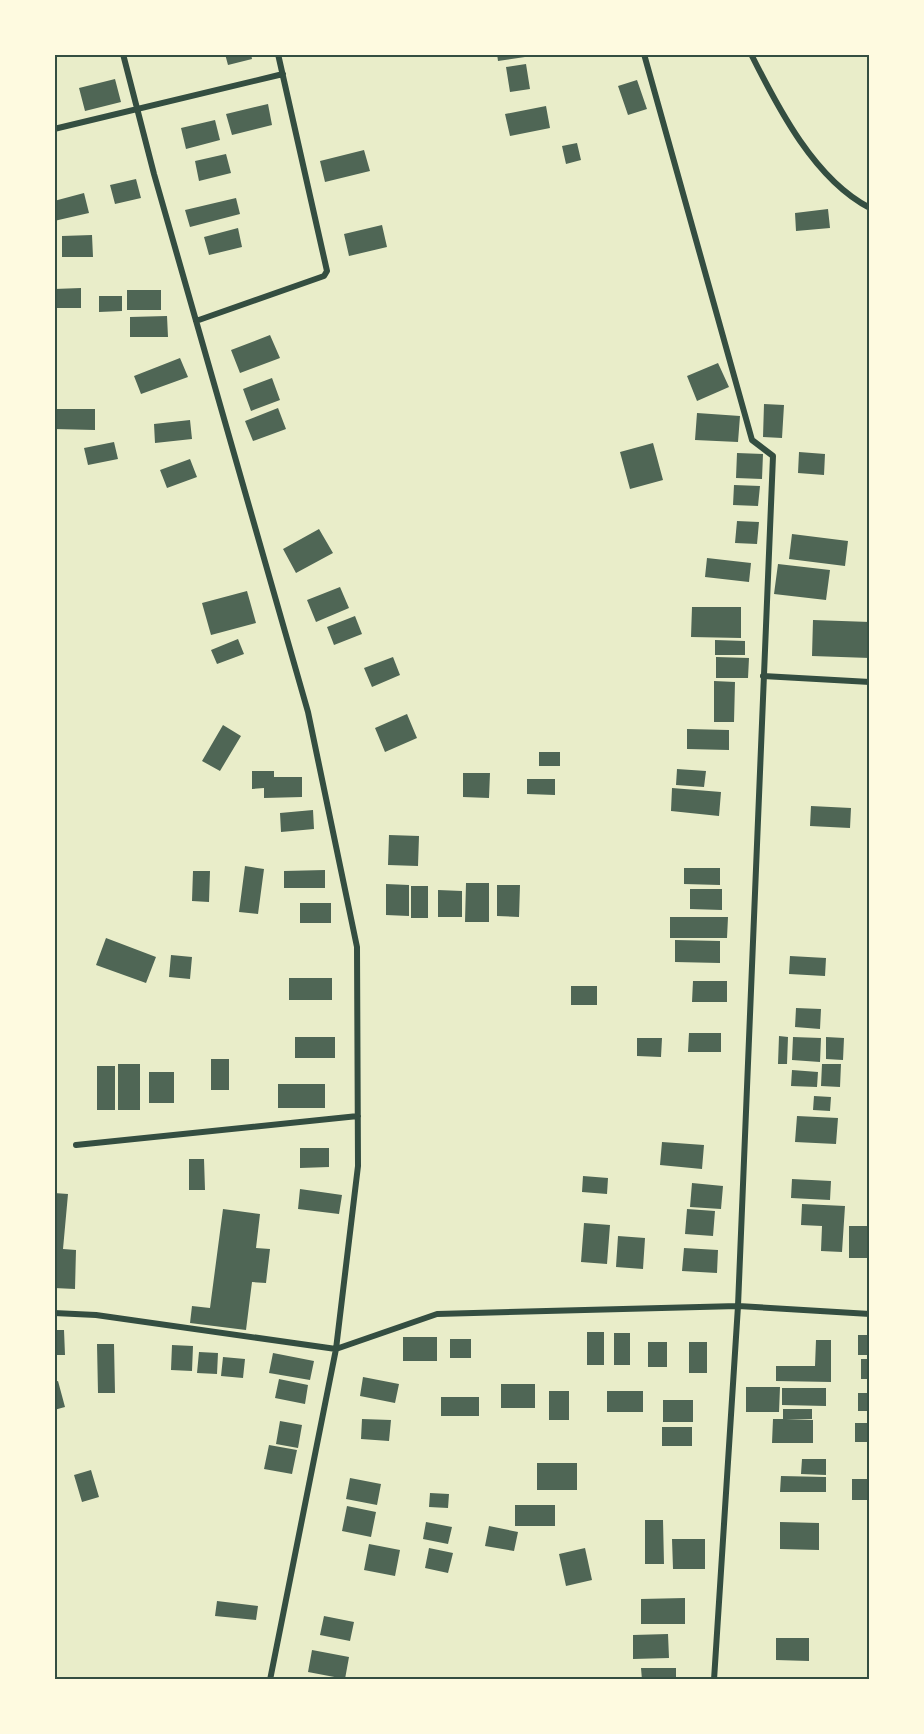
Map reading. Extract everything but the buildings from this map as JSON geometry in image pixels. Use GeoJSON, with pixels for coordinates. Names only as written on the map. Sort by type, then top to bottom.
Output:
{"type":"FeatureCollection","features":[{"type":"Feature","properties":{"kind":"street"},"geometry":{"type":"LineString","coordinates":[[123,54],[136,111],[308,712],[357,947],[358,1166],[336,1349],[270,1680]]}},
{"type":"Feature","properties":{"kind":"street"},"geometry":{"type":"LineString","coordinates":[[196,321],[324,276],[327,271],[278,54]]}},
{"type":"Feature","properties":{"kind":"street"},"geometry":{"type":"LineString","coordinates":[[644,54],[752,440],[773,456],[738,1306],[714,1680]]}},
{"type":"Feature","properties":{"kind":"street"},"geometry":{"type":"LineString","coordinates":[[751,54],[770,92],[806,150],[852,199],[870,208]]}},
{"type":"Feature","properties":{"kind":"street"},"geometry":{"type":"LineString","coordinates":[[54,129],[283,74]]}},
{"type":"Feature","properties":{"kind":"street"},"geometry":{"type":"LineString","coordinates":[[763,675],[870,682]]}},
{"type":"Feature","properties":{"kind":"street"},"geometry":{"type":"LineString","coordinates":[[76,1145],[358,1116]]}},
{"type":"Feature","properties":{"kind":"street"},"geometry":{"type":"LineString","coordinates":[[54,1313],[96,1315],[336,1349],[436,1314],[738,1306],[870,1314]]}}]}
